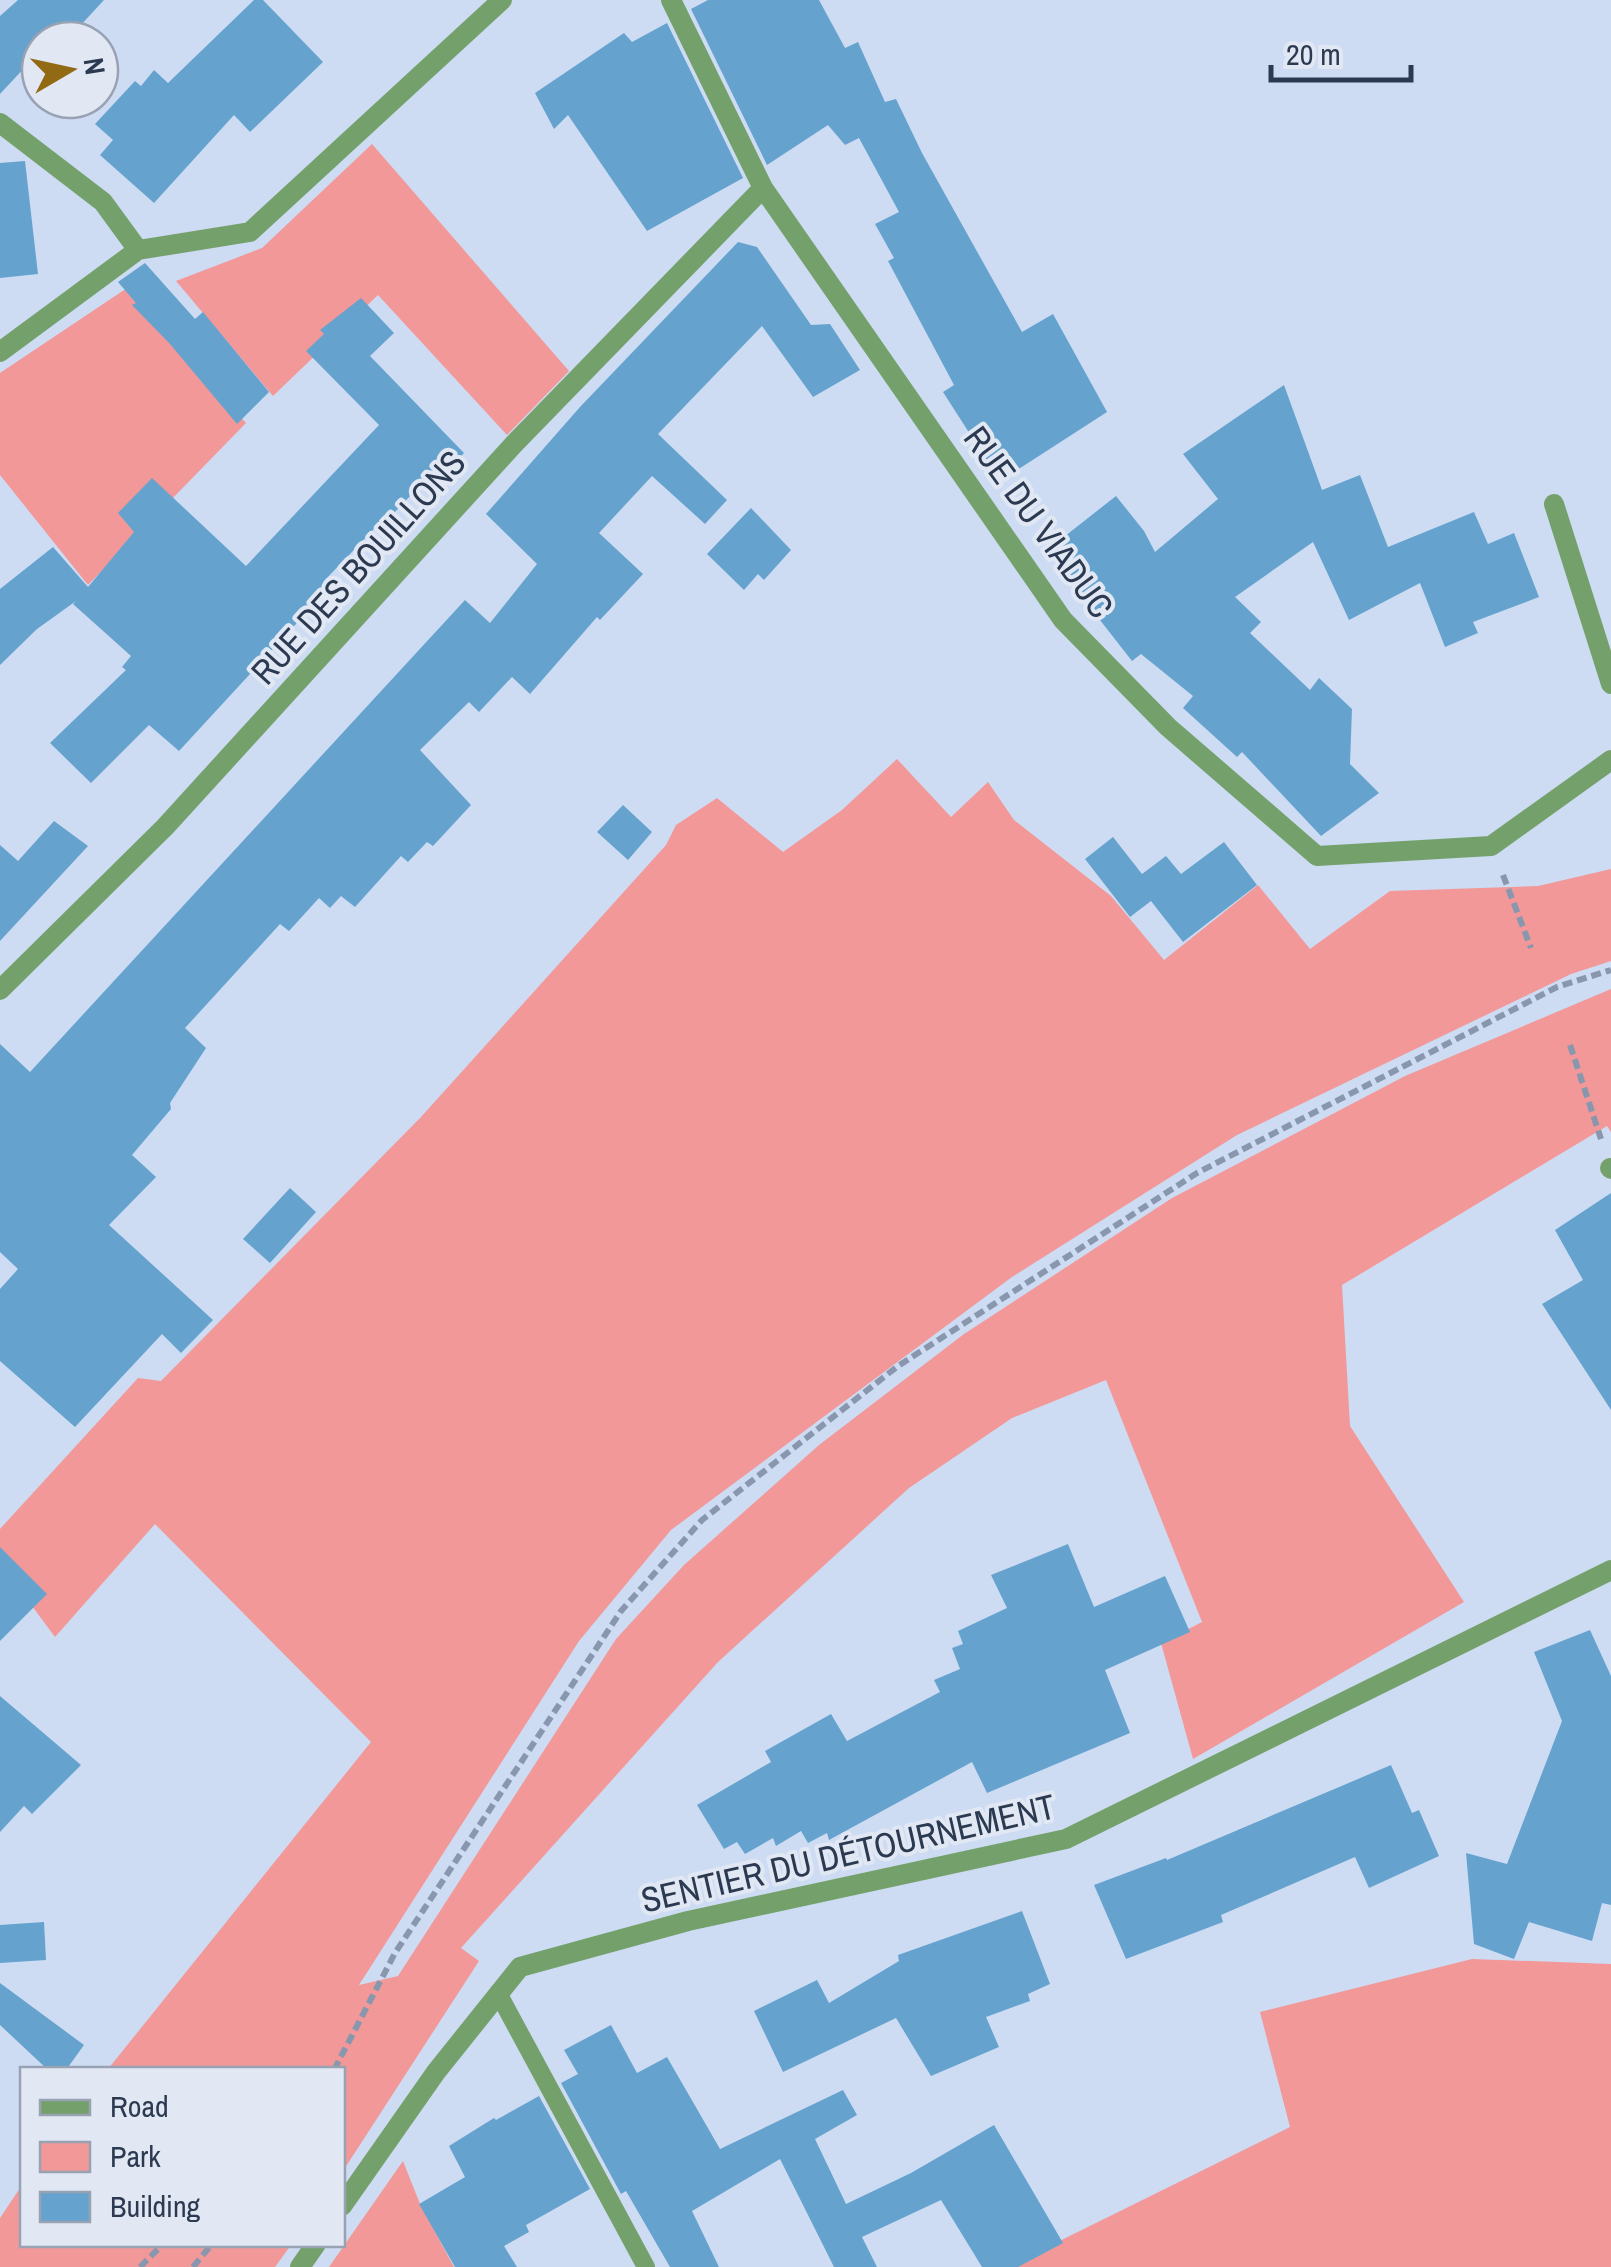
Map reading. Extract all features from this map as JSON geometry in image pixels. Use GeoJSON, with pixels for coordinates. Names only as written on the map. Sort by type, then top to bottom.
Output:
{"type":"FeatureCollection","features":[{"type":"Feature","properties":{"kind":"street"},"geometry":{"type":"LineString","coordinates":[[0,352],[138,250],[250,232],[502,0]]}},
{"type":"Feature","properties":{"kind":"street","name":"RUE DU VIADUC"},"geometry":{"type":"LineString","coordinates":[[670,0],[763,188],[1063,620],[1168,727],[1316,856],[1492,846]]}},
{"type":"Feature","properties":{"kind":"street"},"geometry":{"type":"LineString","coordinates":[[0,123],[103,202],[138,250]]}},
{"type":"Feature","properties":{"kind":"street","name":"RUE DES BOUILLONS"},"geometry":{"type":"LineString","coordinates":[[0,990],[165,827],[514,444],[763,188]]}},
{"type":"Feature","properties":{"kind":"street"},"geometry":{"type":"LineString","coordinates":[[1554,504],[1611,684]]}},
{"type":"Feature","properties":{"kind":"street"},"geometry":{"type":"LineString","coordinates":[[1492,846],[1611,760]]}},
{"type":"Feature","properties":{"kind":"street","name":"SENTIER DU DÉTOURNEMENT"},"geometry":{"type":"LineString","coordinates":[[345,2202],[436,2072],[520,1967],[669,1926],[1066,1839],[1611,1570]]}},
{"type":"Feature","properties":{"kind":"lane"},"geometry":{"type":"LineString","coordinates":[[498,1993],[646,2267]]}},
{"type":"Feature","properties":{"kind":"path"},"geometry":{"type":"LineString","coordinates":[[1492,846],[1532,948]]}},
{"type":"Feature","properties":{"kind":"path"},"geometry":{"type":"LineString","coordinates":[[333,2067],[395,1953],[620,1611],[702,1520],[898,1366],[1196,1173],[1558,986],[1611,970]]}},
{"type":"Feature","properties":{"kind":"path"},"geometry":{"type":"LineString","coordinates":[[1570,1046],[1610,1168]]}},
{"type":"Feature","properties":{"kind":"path"},"geometry":{"type":"LineString","coordinates":[[140,2267],[160,2247]]}},
{"type":"Feature","properties":{"kind":"path"},"geometry":{"type":"LineString","coordinates":[[193,2267],[210,2247]]}},
{"type":"Feature","properties":{"kind":"green space"},"geometry":{"type":"Polygon","coordinates":[[[372,144],[569,371],[507,435],[378,295],[273,396],[176,281],[262,248],[372,144]]]}},
{"type":"Feature","properties":{"kind":"green space"},"geometry":{"type":"Polygon","coordinates":[[[127,288],[246,423],[88,585],[0,475],[0,373],[127,288]]]}},
{"type":"Feature","properties":{"kind":"green space"},"geometry":{"type":"Polygon","coordinates":[[[897,759],[951,817],[988,782],[1014,820],[1111,896],[1164,960],[1258,885],[1310,949],[1390,891],[1538,886],[1611,869],[1611,961],[1571,974],[1237,1135],[1012,1277],[671,1530],[579,1641],[359,1985],[398,1976],[616,1639],[684,1565],[819,1445],[964,1334],[1172,1198],[1405,1076],[1611,989],[1611,1132],[1607,1126],[1342,1285],[1350,1426],[1464,1602],[1193,1759],[1161,1643],[1202,1622],[1106,1380],[1012,1418],[909,1488],[718,1662],[461,1948],[479,1961],[345,2168],[345,2067],[110,2067],[371,1742],[155,1524],[55,1637],[0,1563],[0,1529],[138,1378],[161,1381],[421,1117],[666,845],[676,825],[717,798],[783,852],[842,810],[897,759]]]}},
{"type":"Feature","properties":{"kind":"green space"},"geometry":{"type":"Polygon","coordinates":[[[1472,1959],[1611,1964],[1611,2267],[1007,2267],[1290,2127],[1260,2012],[1472,1959]]]}},
{"type":"Feature","properties":{"kind":"green space"},"geometry":{"type":"Polygon","coordinates":[[[403,2161],[420,2204],[454,2267],[329,2267],[403,2161]]]}},
{"type":"Feature","properties":{"kind":"green space"},"geometry":{"type":"Polygon","coordinates":[[[20,2188],[20,2247],[290,2247],[275,2267],[0,2267],[0,2218],[20,2188]]]}},
{"type":"Feature","properties":{"kind":"building"},"geometry":{"type":"Polygon","coordinates":[[[18,0],[104,0],[86,20],[20,20],[20,72],[0,94],[0,16],[18,0]]]}},
{"type":"Feature","properties":{"kind":"building"},"geometry":{"type":"Polygon","coordinates":[[[254,0],[263,0],[323,62],[250,132],[234,115],[154,203],[100,155],[113,140],[95,124],[99,120],[120,120],[120,97],[135,81],[141,86],[154,70],[168,83],[254,0]]]}},
{"type":"Feature","properties":{"kind":"building"},"geometry":{"type":"Polygon","coordinates":[[[708,0],[819,0],[845,48],[858,42],[885,102],[896,99],[1022,332],[1053,314],[1107,412],[1000,481],[943,392],[954,385],[888,261],[894,258],[875,224],[899,212],[859,138],[845,145],[828,125],[767,165],[691,9],[708,0]]]}},
{"type":"Feature","properties":{"kind":"building"},"geometry":{"type":"Polygon","coordinates":[[[667,23],[743,178],[647,231],[568,115],[554,129],[535,93],[624,33],[632,42],[667,23]]]}},
{"type":"Feature","properties":{"kind":"building"},"geometry":{"type":"Polygon","coordinates":[[[25,161],[38,274],[0,278],[0,163],[25,161]]]}},
{"type":"Feature","properties":{"kind":"building"},"geometry":{"type":"Polygon","coordinates":[[[738,242],[757,247],[811,325],[830,324],[860,370],[813,397],[762,326],[658,434],[727,500],[705,524],[652,476],[599,533],[643,574],[600,620],[597,617],[530,694],[512,677],[479,712],[469,702],[420,750],[471,805],[433,846],[427,842],[408,862],[401,856],[355,907],[341,896],[330,908],[319,898],[289,931],[280,924],[185,1028],[206,1048],[170,1103],[171,1109],[132,1155],[156,1177],[109,1225],[213,1320],[181,1353],[162,1334],[75,1427],[0,1361],[0,1289],[18,1269],[0,1252],[0,1044],[30,1072],[465,600],[490,623],[537,564],[486,514],[580,407],[738,242]]]}},
{"type":"Feature","properties":{"kind":"building"},"geometry":{"type":"Polygon","coordinates":[[[145,263],[195,319],[203,312],[269,392],[237,424],[132,305],[136,303],[118,282],[145,263]]]}},
{"type":"Feature","properties":{"kind":"building"},"geometry":{"type":"Polygon","coordinates":[[[361,298],[394,333],[370,356],[464,453],[436,483],[429,476],[325,580],[331,586],[179,751],[149,725],[91,783],[50,743],[126,670],[122,667],[131,656],[73,604],[76,601],[37,629],[0,665],[0,589],[53,547],[88,587],[134,532],[118,513],[152,478],[246,566],[379,425],[306,351],[324,334],[320,330],[361,298]]]}},
{"type":"Feature","properties":{"kind":"building"},"geometry":{"type":"Polygon","coordinates":[[[1284,385],[1322,490],[1360,475],[1388,547],[1474,512],[1488,544],[1514,533],[1539,597],[1473,622],[1478,633],[1445,647],[1420,583],[1349,620],[1313,542],[1235,597],[1261,622],[1250,633],[1310,690],[1319,678],[1352,709],[1350,764],[1379,793],[1321,836],[1242,752],[1237,757],[1183,708],[1193,696],[1141,654],[1132,661],[1046,551],[1116,496],[1155,552],[1218,499],[1183,454],[1284,385]]]}},
{"type":"Feature","properties":{"kind":"building"},"geometry":{"type":"Polygon","coordinates":[[[751,508],[791,550],[764,580],[758,574],[744,590],[707,554],[751,508]]]}},
{"type":"Feature","properties":{"kind":"building"},"geometry":{"type":"Polygon","coordinates":[[[623,805],[652,832],[628,860],[597,832],[623,805]]]}},
{"type":"Feature","properties":{"kind":"building"},"geometry":{"type":"Polygon","coordinates":[[[54,821],[88,846],[0,941],[0,845],[18,861],[54,821]]]}},
{"type":"Feature","properties":{"kind":"building"},"geometry":{"type":"Polygon","coordinates":[[[1113,837],[1142,874],[1166,856],[1181,874],[1224,842],[1257,885],[1183,942],[1151,901],[1130,917],[1085,859],[1113,837]]]}},
{"type":"Feature","properties":{"kind":"building"},"geometry":{"type":"Polygon","coordinates":[[[290,1188],[316,1212],[270,1263],[243,1239],[290,1188]]]}},
{"type":"Feature","properties":{"kind":"building"},"geometry":{"type":"Polygon","coordinates":[[[1611,1193],[1611,1410],[1542,1304],[1583,1280],[1555,1230],[1611,1193]]]}},
{"type":"Feature","properties":{"kind":"building"},"geometry":{"type":"Polygon","coordinates":[[[1068,1544],[1094,1607],[1165,1576],[1190,1632],[1105,1670],[1130,1733],[987,1793],[972,1762],[829,1840],[827,1833],[808,1843],[801,1831],[776,1846],[773,1838],[745,1854],[737,1842],[724,1849],[697,1805],[771,1762],[765,1751],[831,1714],[847,1741],[940,1692],[934,1680],[960,1669],[952,1648],[963,1644],[958,1631],[1007,1608],[991,1575],[1068,1544]]]}},
{"type":"Feature","properties":{"kind":"building"},"geometry":{"type":"Polygon","coordinates":[[[0,1547],[47,1594],[0,1641],[0,1547]]]}},
{"type":"Feature","properties":{"kind":"building"},"geometry":{"type":"Polygon","coordinates":[[[1590,1630],[1611,1676],[1611,1905],[1602,1903],[1592,1941],[1529,1922],[1514,1959],[1474,1944],[1466,1853],[1507,1864],[1562,1721],[1534,1652],[1590,1630]]]}},
{"type":"Feature","properties":{"kind":"building"},"geometry":{"type":"Polygon","coordinates":[[[0,1696],[81,1765],[32,1814],[24,1806],[0,1832],[0,1696]]]}},
{"type":"Feature","properties":{"kind":"building"},"geometry":{"type":"Polygon","coordinates":[[[1391,1765],[1412,1813],[1419,1810],[1439,1856],[1369,1888],[1355,1857],[1221,1915],[1223,1922],[1126,1959],[1094,1885],[1167,1860],[1391,1765]]]}},
{"type":"Feature","properties":{"kind":"building"},"geometry":{"type":"Polygon","coordinates":[[[1022,1911],[1050,1984],[1028,1994],[1030,2001],[986,2017],[999,2047],[931,2076],[896,2018],[783,2072],[754,2011],[817,1980],[829,2003],[899,1961],[898,1955],[1022,1911]]]}},
{"type":"Feature","properties":{"kind":"building"},"geometry":{"type":"Polygon","coordinates":[[[44,1922],[46,1960],[0,1963],[0,1925],[44,1922]]]}},
{"type":"Feature","properties":{"kind":"building"},"geometry":{"type":"Polygon","coordinates":[[[0,1983],[84,2045],[68,2067],[45,2067],[0,2025],[0,1983]]]}},
{"type":"Feature","properties":{"kind":"building"},"geometry":{"type":"Polygon","coordinates":[[[611,2025],[637,2073],[667,2057],[720,2149],[843,2090],[857,2115],[815,2139],[846,2204],[911,2173],[994,2125],[1063,2243],[1018,2267],[982,2267],[941,2200],[862,2237],[877,2267],[834,2267],[780,2159],[692,2211],[719,2267],[670,2267],[626,2191],[621,2194],[561,2083],[578,2074],[564,2050],[611,2025]]]}},
{"type":"Feature","properties":{"kind":"building"},"geometry":{"type":"Polygon","coordinates":[[[539,2096],[590,2189],[526,2225],[529,2232],[504,2246],[517,2267],[455,2267],[419,2204],[465,2177],[449,2146],[539,2096]]]}}]}
